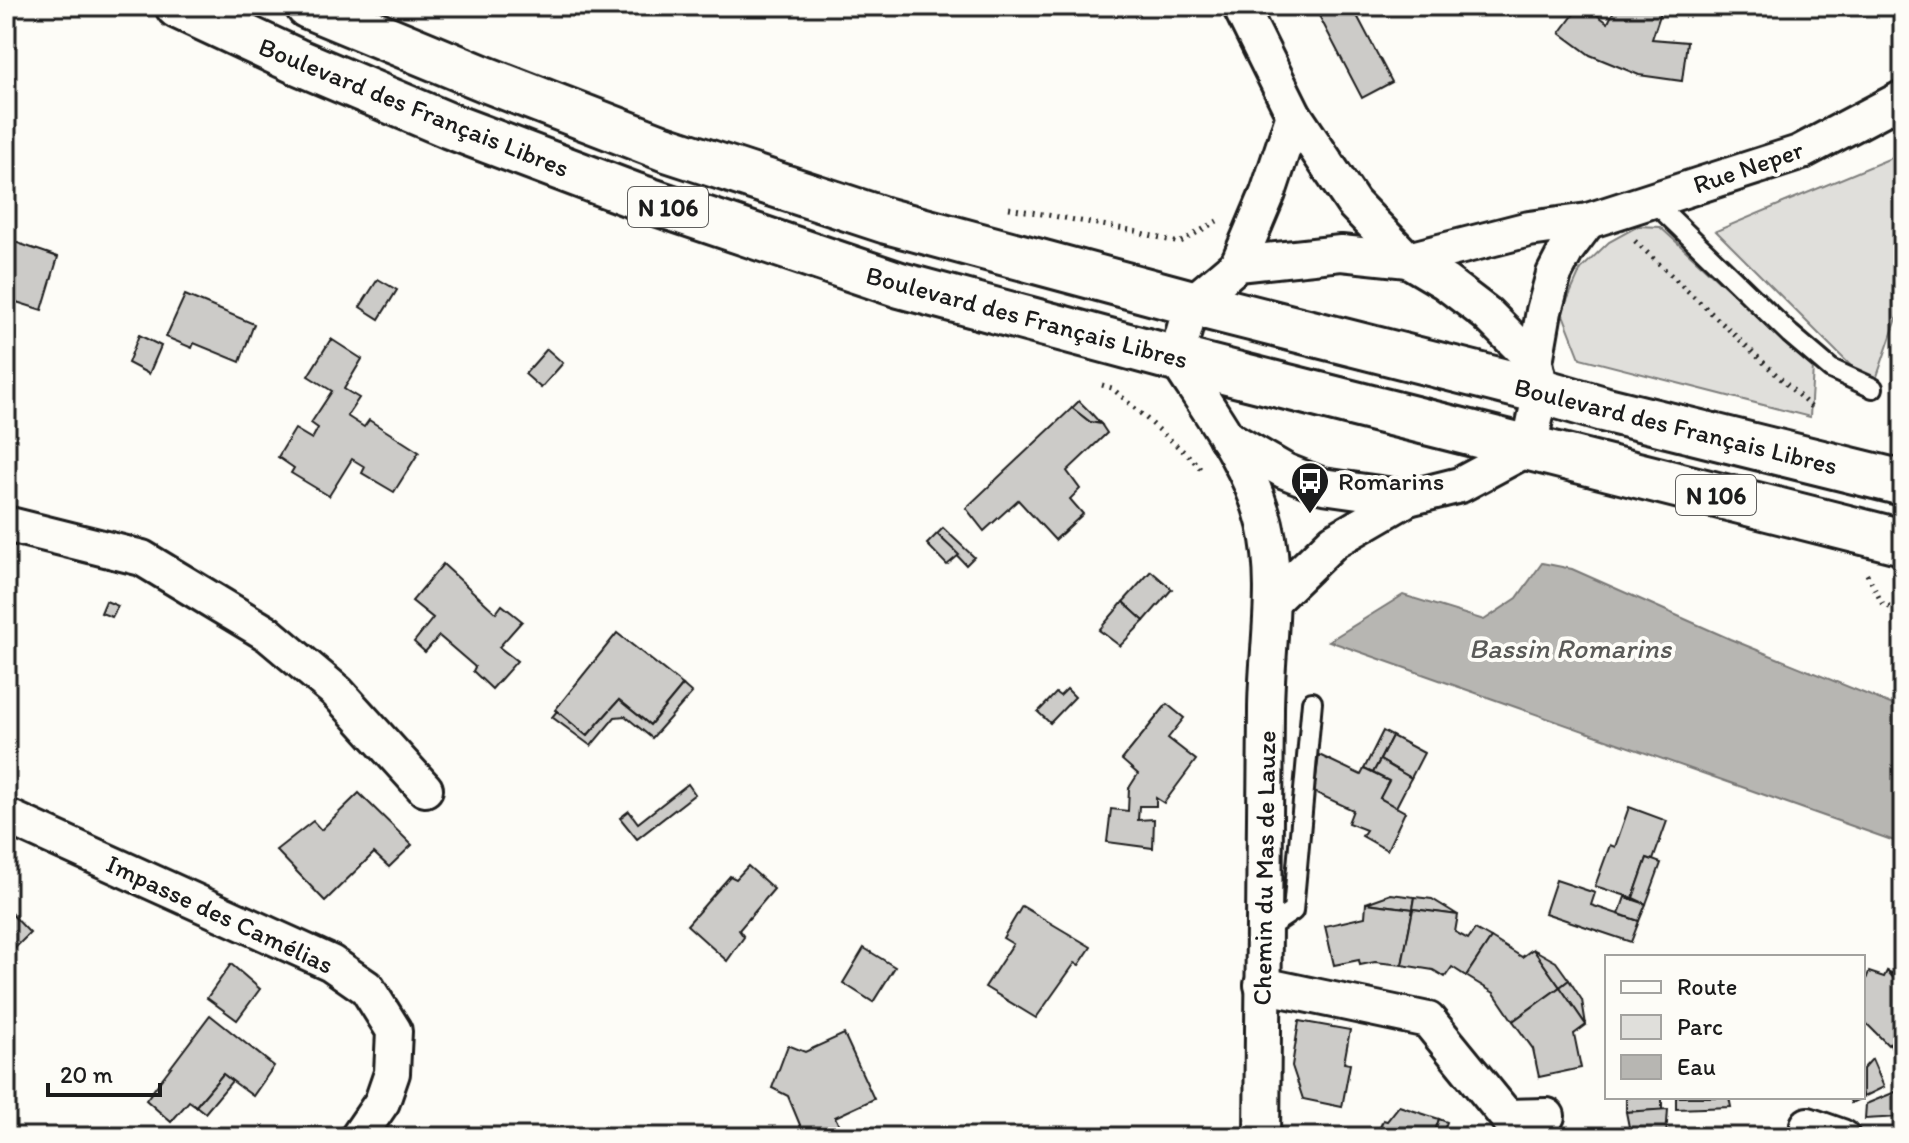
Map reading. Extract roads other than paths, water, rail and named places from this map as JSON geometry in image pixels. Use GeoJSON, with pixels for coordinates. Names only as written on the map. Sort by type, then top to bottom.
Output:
{"type":"FeatureCollection","features":[{"type":"Feature","properties":{"kind":"main road","name":"Boulevard des Français Libres"},"geometry":{"type":"LineString","coordinates":[[178,6],[296,61],[436,120],[633,195],[900,285],[1176,359],[1903,542]]}},
{"type":"Feature","properties":{"kind":"main road","name":"Boulevard des Français Libres"},"geometry":{"type":"LineString","coordinates":[[308,6],[664,148],[887,221],[1192,303],[1538,377],[1618,413],[1903,483]]}},
{"type":"Feature","properties":{"kind":"street"},"geometry":{"type":"LineString","coordinates":[[1240,6],[1294,115],[1353,203],[1408,260],[1445,282],[1487,314],[1538,377]]}},
{"type":"Feature","properties":{"kind":"street","name":"Rue Neper"},"geometry":{"type":"LineString","coordinates":[[1408,260],[1529,229],[1588,221],[1799,153],[1903,98]]}},
{"type":"Feature","properties":{"kind":"street"},"geometry":{"type":"LineString","coordinates":[[1176,359],[1192,303],[1238,264],[1268,193],[1294,115]]}},
{"type":"Feature","properties":{"kind":"street"},"geometry":{"type":"LineString","coordinates":[[1274,599],[1334,541],[1408,498],[1460,485],[1529,448],[1554,274],[1567,249],[1588,221]]}},
{"type":"Feature","properties":{"kind":"street"},"geometry":{"type":"LineString","coordinates":[[1238,264],[1341,253],[1408,260]]}},
{"type":"Feature","properties":{"kind":"street","name":"Chemin du Mas de Lauze"},"geometry":{"type":"LineString","coordinates":[[1176,359],[1226,436],[1253,488],[1265,526],[1274,599],[1266,705],[1262,1137]]}},
{"type":"Feature","properties":{"kind":"street"},"geometry":{"type":"LineString","coordinates":[[1226,436],[1285,471],[1323,486],[1408,498]]}},
{"type":"Feature","properties":{"kind":"street"},"geometry":{"type":"LineString","coordinates":[[6,524],[142,558],[268,634],[337,692],[425,789]]}},
{"type":"Feature","properties":{"kind":"street","name":"Impasse des Camélias"},"geometry":{"type":"LineString","coordinates":[[6,816],[331,963],[367,988],[394,1031],[392,1073],[382,1102],[358,1137]]}},
{"type":"Feature","properties":{"kind":"street"},"geometry":{"type":"LineString","coordinates":[[1262,985],[1428,1020],[1507,1117],[1547,1116]]}},
{"type":"Feature","properties":{"kind":"street"},"geometry":{"type":"LineString","coordinates":[[1808,1125],[1842,1137]]}},
{"type":"Feature","properties":{"kind":"lane"},"geometry":{"type":"LineString","coordinates":[[1652,200],[1790,334],[1831,369],[1873,388]]}},
{"type":"Feature","properties":{"kind":"lane"},"geometry":{"type":"LineString","coordinates":[[1263,931],[1293,911],[1312,702]]}},
{"type":"Feature","properties":{"kind":"water","name":"Bassin Romarins"},"geometry":{"type":"Polygon","coordinates":[[[1542,563],[1572,569],[1730,639],[1903,709],[1903,844],[1329,641],[1403,595],[1484,620],[1517,598],[1542,563]]]}},
{"type":"Feature","properties":{"kind":"place","name":"Romarins"},"geometry":{"type":"Point","coordinates":[1310,515]}}]}
